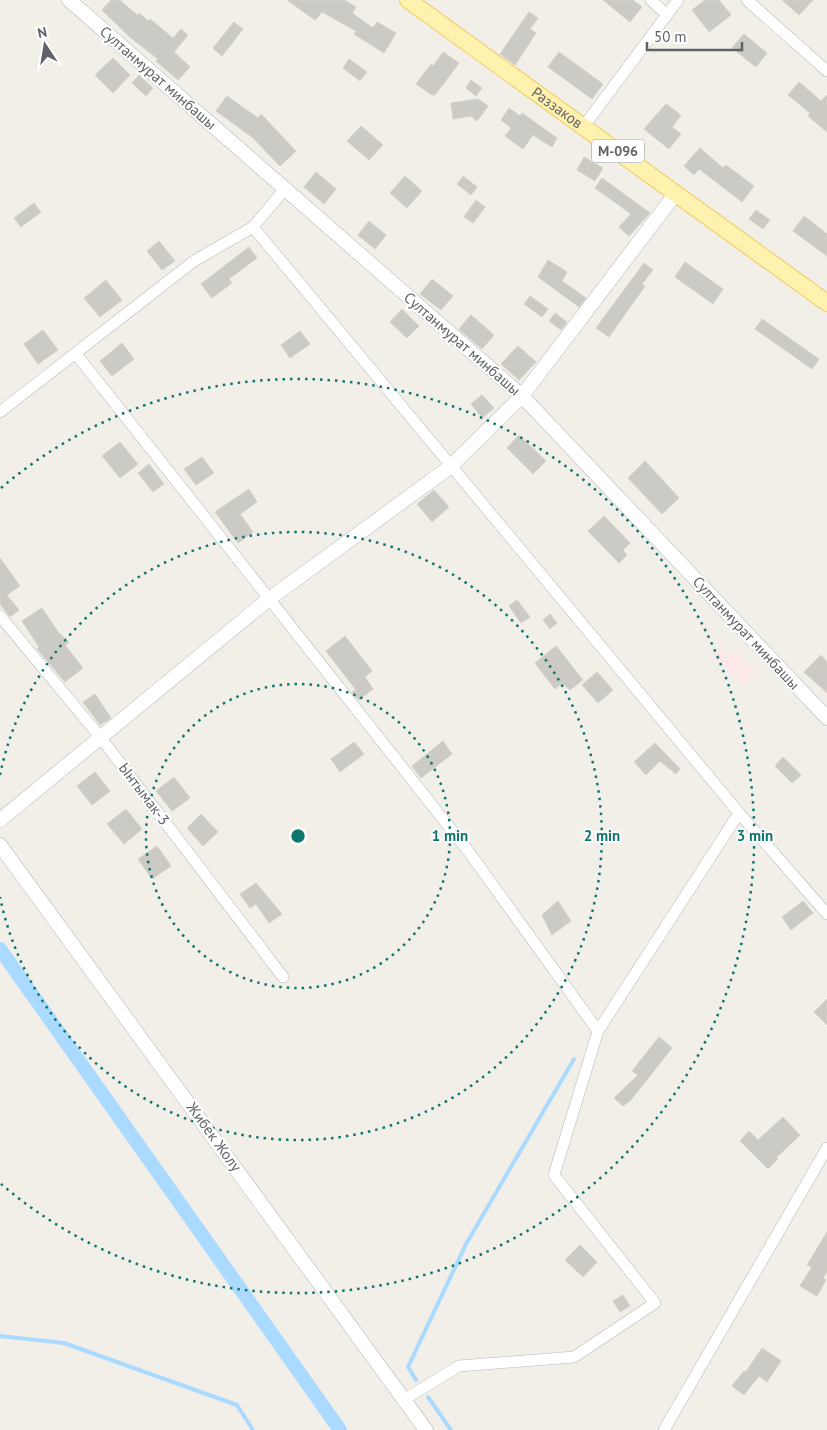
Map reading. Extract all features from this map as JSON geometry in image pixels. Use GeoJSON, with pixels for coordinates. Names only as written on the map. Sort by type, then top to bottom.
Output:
{"type":"FeatureCollection","features":[{"type":"Feature","properties":{"kind":"main road","name":"Раззаков"},"geometry":{"type":"LineString","coordinates":[[408,0],[827,303]]}},
{"type":"Feature","properties":{"kind":"street","name":"Султанмурат минбашы"},"geometry":{"type":"LineString","coordinates":[[69,0],[522,396],[827,718]]}},
{"type":"Feature","properties":{"kind":"street"},"geometry":{"type":"LineString","coordinates":[[651,0],[667,15]]}},
{"type":"Feature","properties":{"kind":"street"},"geometry":{"type":"LineString","coordinates":[[584,126],[678,0]]}},
{"type":"Feature","properties":{"kind":"street"},"geometry":{"type":"LineString","coordinates":[[747,0],[827,72]]}},
{"type":"Feature","properties":{"kind":"street"},"geometry":{"type":"LineString","coordinates":[[0,412],[194,261],[253,227],[285,189]]}},
{"type":"Feature","properties":{"kind":"street"},"geometry":{"type":"LineString","coordinates":[[0,820],[269,599],[450,467],[522,396],[676,193]]}},
{"type":"Feature","properties":{"kind":"street"},"geometry":{"type":"LineString","coordinates":[[253,227],[450,467],[739,813],[827,914]]}},
{"type":"Feature","properties":{"kind":"street"},"geometry":{"type":"LineString","coordinates":[[76,354],[469,852],[598,1031]]}},
{"type":"Feature","properties":{"kind":"street","name":"Ынтымак-3"},"geometry":{"type":"LineString","coordinates":[[0,616],[100,738],[283,977]]}},
{"type":"Feature","properties":{"kind":"street"},"geometry":{"type":"LineString","coordinates":[[405,1399],[458,1366],[574,1357],[655,1304],[554,1175],[598,1031],[739,813]]}},
{"type":"Feature","properties":{"kind":"street","name":"Жибек Жолу"},"geometry":{"type":"LineString","coordinates":[[0,845],[426,1430]]}},
{"type":"Feature","properties":{"kind":"street"},"geometry":{"type":"LineString","coordinates":[[664,1430],[827,1148]]}},
{"type":"Feature","properties":{"kind":"shaded area"},"geometry":{"type":"Polygon","coordinates":[[[721,647],[729,655],[733,651],[756,672],[743,685],[712,657],[721,647]]]}},
{"type":"Feature","properties":{"kind":"building"},"geometry":{"type":"Polygon","coordinates":[[[111,0],[120,0],[137,15],[139,13],[148,21],[150,19],[173,38],[181,29],[188,35],[174,52],[190,67],[178,80],[156,61],[158,59],[131,38],[102,10],[111,0]]]}},
{"type":"Feature","properties":{"kind":"building"},"geometry":{"type":"Polygon","coordinates":[[[287,0],[344,0],[356,7],[352,13],[373,28],[377,22],[396,33],[384,53],[354,34],[356,31],[322,12],[315,20],[287,0]]]}},
{"type":"Feature","properties":{"kind":"building"},"geometry":{"type":"Polygon","coordinates":[[[603,0],[633,0],[642,7],[630,22],[603,0]]]}},
{"type":"Feature","properties":{"kind":"building"},"geometry":{"type":"Polygon","coordinates":[[[705,0],[719,0],[731,15],[709,32],[692,10],[705,0]]]}},
{"type":"Feature","properties":{"kind":"building"},"geometry":{"type":"Polygon","coordinates":[[[782,0],[813,0],[799,15],[782,0]]]}},
{"type":"Feature","properties":{"kind":"building"},"geometry":{"type":"Polygon","coordinates":[[[529,12],[538,18],[530,29],[536,33],[515,65],[500,54],[529,12]]]}},
{"type":"Feature","properties":{"kind":"building"},"geometry":{"type":"Polygon","coordinates":[[[234,22],[243,29],[222,56],[213,48],[234,22]]]}},
{"type":"Feature","properties":{"kind":"building"},"geometry":{"type":"Polygon","coordinates":[[[744,34],[767,53],[756,67],[732,48],[744,34]]]}},
{"type":"Feature","properties":{"kind":"building"},"geometry":{"type":"Polygon","coordinates":[[[443,52],[459,63],[435,95],[432,95],[416,84],[443,52]]]}},
{"type":"Feature","properties":{"kind":"building"},"geometry":{"type":"Polygon","coordinates":[[[559,52],[603,84],[592,99],[548,67],[559,52]]]}},
{"type":"Feature","properties":{"kind":"building"},"geometry":{"type":"Polygon","coordinates":[[[113,58],[130,75],[113,93],[95,75],[113,58]]]}},
{"type":"Feature","properties":{"kind":"building"},"geometry":{"type":"Polygon","coordinates":[[[349,59],[367,72],[360,81],[343,68],[349,59]]]}},
{"type":"Feature","properties":{"kind":"building"},"geometry":{"type":"Polygon","coordinates":[[[139,75],[153,88],[146,96],[132,83],[139,75]]]}},
{"type":"Feature","properties":{"kind":"building"},"geometry":{"type":"Polygon","coordinates":[[[471,80],[482,88],[476,96],[466,88],[471,80]]]}},
{"type":"Feature","properties":{"kind":"building"},"geometry":{"type":"Polygon","coordinates":[[[799,82],[821,101],[827,95],[827,132],[808,116],[810,113],[788,95],[799,82]]]}},
{"type":"Feature","properties":{"kind":"building"},"geometry":{"type":"Polygon","coordinates":[[[227,96],[258,118],[261,114],[296,151],[280,166],[252,137],[216,111],[227,96]]]}},
{"type":"Feature","properties":{"kind":"building"},"geometry":{"type":"Polygon","coordinates":[[[478,99],[488,106],[477,121],[471,116],[453,119],[451,103],[478,99]]]}},
{"type":"Feature","properties":{"kind":"building"},"geometry":{"type":"Polygon","coordinates":[[[666,104],[681,115],[672,127],[681,134],[669,149],[644,129],[666,104]]]}},
{"type":"Feature","properties":{"kind":"building"},"geometry":{"type":"Polygon","coordinates":[[[509,108],[520,116],[522,113],[557,138],[552,147],[533,135],[523,149],[505,136],[511,128],[501,120],[509,108]]]}},
{"type":"Feature","properties":{"kind":"building"},"geometry":{"type":"Polygon","coordinates":[[[361,126],[383,145],[369,160],[347,141],[361,126]]]}},
{"type":"Feature","properties":{"kind":"building"},"geometry":{"type":"Polygon","coordinates":[[[700,148],[723,168],[726,165],[754,186],[742,202],[699,169],[694,175],[684,166],[700,148]]]}},
{"type":"Feature","properties":{"kind":"building"},"geometry":{"type":"Polygon","coordinates":[[[584,157],[603,168],[595,181],[577,170],[584,157]]]}},
{"type":"Feature","properties":{"kind":"building"},"geometry":{"type":"Polygon","coordinates":[[[316,172],[336,189],[324,204],[304,187],[316,172]]]}},
{"type":"Feature","properties":{"kind":"building"},"geometry":{"type":"Polygon","coordinates":[[[405,176],[422,191],[407,208],[390,193],[405,176]]]}},
{"type":"Feature","properties":{"kind":"building"},"geometry":{"type":"Polygon","coordinates":[[[463,176],[477,187],[471,195],[457,184],[463,176]]]}},
{"type":"Feature","properties":{"kind":"building"},"geometry":{"type":"Polygon","coordinates":[[[602,178],[650,213],[629,236],[619,227],[631,214],[595,188],[602,178]]]}},
{"type":"Feature","properties":{"kind":"building"},"geometry":{"type":"Polygon","coordinates":[[[476,200],[485,207],[473,223],[464,217],[476,200]]]}},
{"type":"Feature","properties":{"kind":"building"},"geometry":{"type":"Polygon","coordinates":[[[34,203],[41,212],[21,227],[14,218],[34,203]]]}},
{"type":"Feature","properties":{"kind":"building"},"geometry":{"type":"Polygon","coordinates":[[[756,210],[770,220],[763,229],[749,219],[756,210]]]}},
{"type":"Feature","properties":{"kind":"building"},"geometry":{"type":"Polygon","coordinates":[[[804,216],[827,234],[827,256],[793,231],[804,216]]]}},
{"type":"Feature","properties":{"kind":"building"},"geometry":{"type":"Polygon","coordinates":[[[369,221],[386,235],[375,249],[358,235],[369,221]]]}},
{"type":"Feature","properties":{"kind":"building"},"geometry":{"type":"Polygon","coordinates":[[[159,241],[175,261],[162,270],[147,251],[159,241]]]}},
{"type":"Feature","properties":{"kind":"building"},"geometry":{"type":"Polygon","coordinates":[[[249,247],[257,258],[229,279],[232,283],[212,298],[201,284],[249,247]]]}},
{"type":"Feature","properties":{"kind":"building"},"geometry":{"type":"Polygon","coordinates":[[[548,260],[567,272],[562,281],[586,298],[579,307],[538,277],[548,260]]]}},
{"type":"Feature","properties":{"kind":"building"},"geometry":{"type":"Polygon","coordinates":[[[685,262],[723,289],[713,304],[675,277],[685,262]]]}},
{"type":"Feature","properties":{"kind":"building"},"geometry":{"type":"Polygon","coordinates":[[[644,263],[653,270],[642,284],[645,286],[609,337],[596,328],[644,263]]]}},
{"type":"Feature","properties":{"kind":"building"},"geometry":{"type":"Polygon","coordinates":[[[432,279],[453,296],[441,310],[420,294],[432,279]]]}},
{"type":"Feature","properties":{"kind":"building"},"geometry":{"type":"Polygon","coordinates":[[[106,280],[122,300],[100,317],[84,298],[106,280]]]}},
{"type":"Feature","properties":{"kind":"building"},"geometry":{"type":"Polygon","coordinates":[[[530,296],[548,309],[542,317],[524,304],[530,296]]]}},
{"type":"Feature","properties":{"kind":"building"},"geometry":{"type":"Polygon","coordinates":[[[402,309],[419,326],[407,338],[390,322],[402,309]]]}},
{"type":"Feature","properties":{"kind":"building"},"geometry":{"type":"Polygon","coordinates":[[[555,313],[567,322],[561,330],[549,321],[555,313]]]}},
{"type":"Feature","properties":{"kind":"building"},"geometry":{"type":"Polygon","coordinates":[[[471,315],[494,335],[482,349],[459,329],[471,315]]]}},
{"type":"Feature","properties":{"kind":"building"},"geometry":{"type":"Polygon","coordinates":[[[762,319],[819,359],[812,369],[755,329],[762,319]]]}},
{"type":"Feature","properties":{"kind":"building"},"geometry":{"type":"Polygon","coordinates":[[[43,330],[58,350],[38,364],[24,344],[43,330]]]}},
{"type":"Feature","properties":{"kind":"building"},"geometry":{"type":"Polygon","coordinates":[[[300,331],[310,344],[290,358],[281,345],[300,331]]]}},
{"type":"Feature","properties":{"kind":"building"},"geometry":{"type":"Polygon","coordinates":[[[122,343],[134,359],[112,376],[100,361],[122,343]]]}},
{"type":"Feature","properties":{"kind":"building"},"geometry":{"type":"Polygon","coordinates":[[[518,346],[536,362],[519,380],[501,364],[518,346]]]}},
{"type":"Feature","properties":{"kind":"building"},"geometry":{"type":"Polygon","coordinates":[[[482,395],[494,408],[482,418],[471,404],[482,395]]]}},
{"type":"Feature","properties":{"kind":"building"},"geometry":{"type":"Polygon","coordinates":[[[519,435],[546,461],[533,474],[507,448],[519,435]]]}},
{"type":"Feature","properties":{"kind":"building"},"geometry":{"type":"Polygon","coordinates":[[[120,442],[138,464],[120,478],[102,456],[120,442]]]}},
{"type":"Feature","properties":{"kind":"building"},"geometry":{"type":"Polygon","coordinates":[[[202,457],[214,473],[196,485],[184,469],[202,457]]]}},
{"type":"Feature","properties":{"kind":"building"},"geometry":{"type":"Polygon","coordinates":[[[645,461],[679,498],[662,514],[628,478],[645,461]]]}},
{"type":"Feature","properties":{"kind":"building"},"geometry":{"type":"Polygon","coordinates":[[[149,464],[164,484],[153,492],[138,473],[149,464]]]}},
{"type":"Feature","properties":{"kind":"building"},"geometry":{"type":"Polygon","coordinates":[[[249,489],[257,502],[240,514],[253,532],[238,543],[215,512],[249,489]]]}},
{"type":"Feature","properties":{"kind":"building"},"geometry":{"type":"Polygon","coordinates":[[[434,490],[449,507],[432,522],[417,504],[434,490]]]}},
{"type":"Feature","properties":{"kind":"building"},"geometry":{"type":"Polygon","coordinates":[[[604,516],[630,543],[623,550],[627,555],[619,563],[588,531],[604,516]]]}},
{"type":"Feature","properties":{"kind":"building"},"geometry":{"type":"Polygon","coordinates":[[[0,558],[20,586],[7,595],[19,610],[10,617],[0,604],[0,558]]]}},
{"type":"Feature","properties":{"kind":"building"},"geometry":{"type":"Polygon","coordinates":[[[517,600],[530,617],[521,623],[509,606],[517,600]]]}},
{"type":"Feature","properties":{"kind":"building"},"geometry":{"type":"Polygon","coordinates":[[[42,608],[58,632],[69,642],[65,645],[83,668],[65,682],[37,649],[39,647],[22,621],[42,608]]]}},
{"type":"Feature","properties":{"kind":"building"},"geometry":{"type":"Polygon","coordinates":[[[550,614],[557,623],[550,629],[543,620],[550,614]]]}},
{"type":"Feature","properties":{"kind":"building"},"geometry":{"type":"Polygon","coordinates":[[[345,636],[372,671],[365,677],[373,689],[359,700],[352,692],[356,690],[326,651],[345,636]]]}},
{"type":"Feature","properties":{"kind":"building"},"geometry":{"type":"Polygon","coordinates":[[[556,646],[583,680],[570,690],[562,683],[555,689],[535,663],[556,646]]]}},
{"type":"Feature","properties":{"kind":"building"},"geometry":{"type":"Polygon","coordinates":[[[821,655],[827,662],[827,693],[804,672],[821,655]]]}},
{"type":"Feature","properties":{"kind":"building"},"geometry":{"type":"Polygon","coordinates":[[[597,672],[613,690],[598,703],[582,685],[597,672]]]}},
{"type":"Feature","properties":{"kind":"building"},"geometry":{"type":"Polygon","coordinates":[[[95,694],[111,718],[100,725],[83,702],[95,694]]]}},
{"type":"Feature","properties":{"kind":"building"},"geometry":{"type":"Polygon","coordinates":[[[443,741],[452,754],[421,778],[412,766],[443,741]]]}},
{"type":"Feature","properties":{"kind":"building"},"geometry":{"type":"Polygon","coordinates":[[[354,742],[364,754],[340,772],[331,759],[354,742]]]}},
{"type":"Feature","properties":{"kind":"building"},"geometry":{"type":"Polygon","coordinates":[[[655,743],[680,769],[676,774],[660,761],[646,775],[634,762],[655,743]]]}},
{"type":"Feature","properties":{"kind":"building"},"geometry":{"type":"Polygon","coordinates":[[[783,757],[801,775],[792,783],[775,766],[783,757]]]}},
{"type":"Feature","properties":{"kind":"building"},"geometry":{"type":"Polygon","coordinates":[[[95,772],[110,791],[92,805],[77,786],[95,772]]]}},
{"type":"Feature","properties":{"kind":"building"},"geometry":{"type":"Polygon","coordinates":[[[174,777],[190,798],[172,811],[156,791],[174,777]]]}},
{"type":"Feature","properties":{"kind":"building"},"geometry":{"type":"Polygon","coordinates":[[[126,809],[142,829],[124,844],[107,824],[126,809]]]}},
{"type":"Feature","properties":{"kind":"building"},"geometry":{"type":"Polygon","coordinates":[[[201,814],[218,832],[203,846],[187,828],[201,814]]]}},
{"type":"Feature","properties":{"kind":"building"},"geometry":{"type":"Polygon","coordinates":[[[157,846],[171,866],[152,879],[138,859],[157,846]]]}},
{"type":"Feature","properties":{"kind":"building"},"geometry":{"type":"Polygon","coordinates":[[[256,883],[282,914],[269,923],[256,904],[250,908],[240,894],[256,883]]]}},
{"type":"Feature","properties":{"kind":"building"},"geometry":{"type":"Polygon","coordinates":[[[558,901],[571,921],[552,935],[542,915],[558,901]]]}},
{"type":"Feature","properties":{"kind":"building"},"geometry":{"type":"Polygon","coordinates":[[[803,901],[813,913],[791,930],[782,917],[803,901]]]}},
{"type":"Feature","properties":{"kind":"building"},"geometry":{"type":"Polygon","coordinates":[[[827,999],[827,1025],[814,1012],[827,999]]]}},
{"type":"Feature","properties":{"kind":"building"},"geometry":{"type":"Polygon","coordinates":[[[659,1037],[672,1048],[630,1101],[623,1106],[614,1098],[638,1075],[632,1071],[659,1037]]]}},
{"type":"Feature","properties":{"kind":"building"},"geometry":{"type":"Polygon","coordinates":[[[783,1117],[800,1135],[776,1158],[778,1159],[768,1169],[740,1141],[749,1131],[758,1140],[783,1117]]]}},
{"type":"Feature","properties":{"kind":"building"},"geometry":{"type":"Polygon","coordinates":[[[827,1232],[827,1272],[823,1278],[826,1280],[817,1296],[800,1286],[812,1267],[807,1265],[827,1232]]]}},
{"type":"Feature","properties":{"kind":"building"},"geometry":{"type":"Polygon","coordinates":[[[580,1245],[597,1262],[583,1277],[565,1260],[580,1245]]]}},
{"type":"Feature","properties":{"kind":"building"},"geometry":{"type":"Polygon","coordinates":[[[623,1295],[630,1306],[620,1312],[613,1301],[623,1295]]]}},
{"type":"Feature","properties":{"kind":"building"},"geometry":{"type":"Polygon","coordinates":[[[762,1348],[781,1361],[767,1382],[759,1376],[744,1395],[732,1386],[744,1371],[746,1372],[762,1348]]]}},
{"type":"Feature","properties":{"kind":"waterway"},"geometry":{"type":"LineString","coordinates":[[0,949],[340,1430]]}},
{"type":"Feature","properties":{"kind":"waterway"},"geometry":{"type":"LineString","coordinates":[[416,1380],[408,1367],[466,1244],[574,1059]]}},
{"type":"Feature","properties":{"kind":"waterway"},"geometry":{"type":"LineString","coordinates":[[0,1336],[64,1343],[237,1405],[253,1430]]}},
{"type":"Feature","properties":{"kind":"waterway"},"geometry":{"type":"LineString","coordinates":[[428,1397],[451,1430]]}}]}
